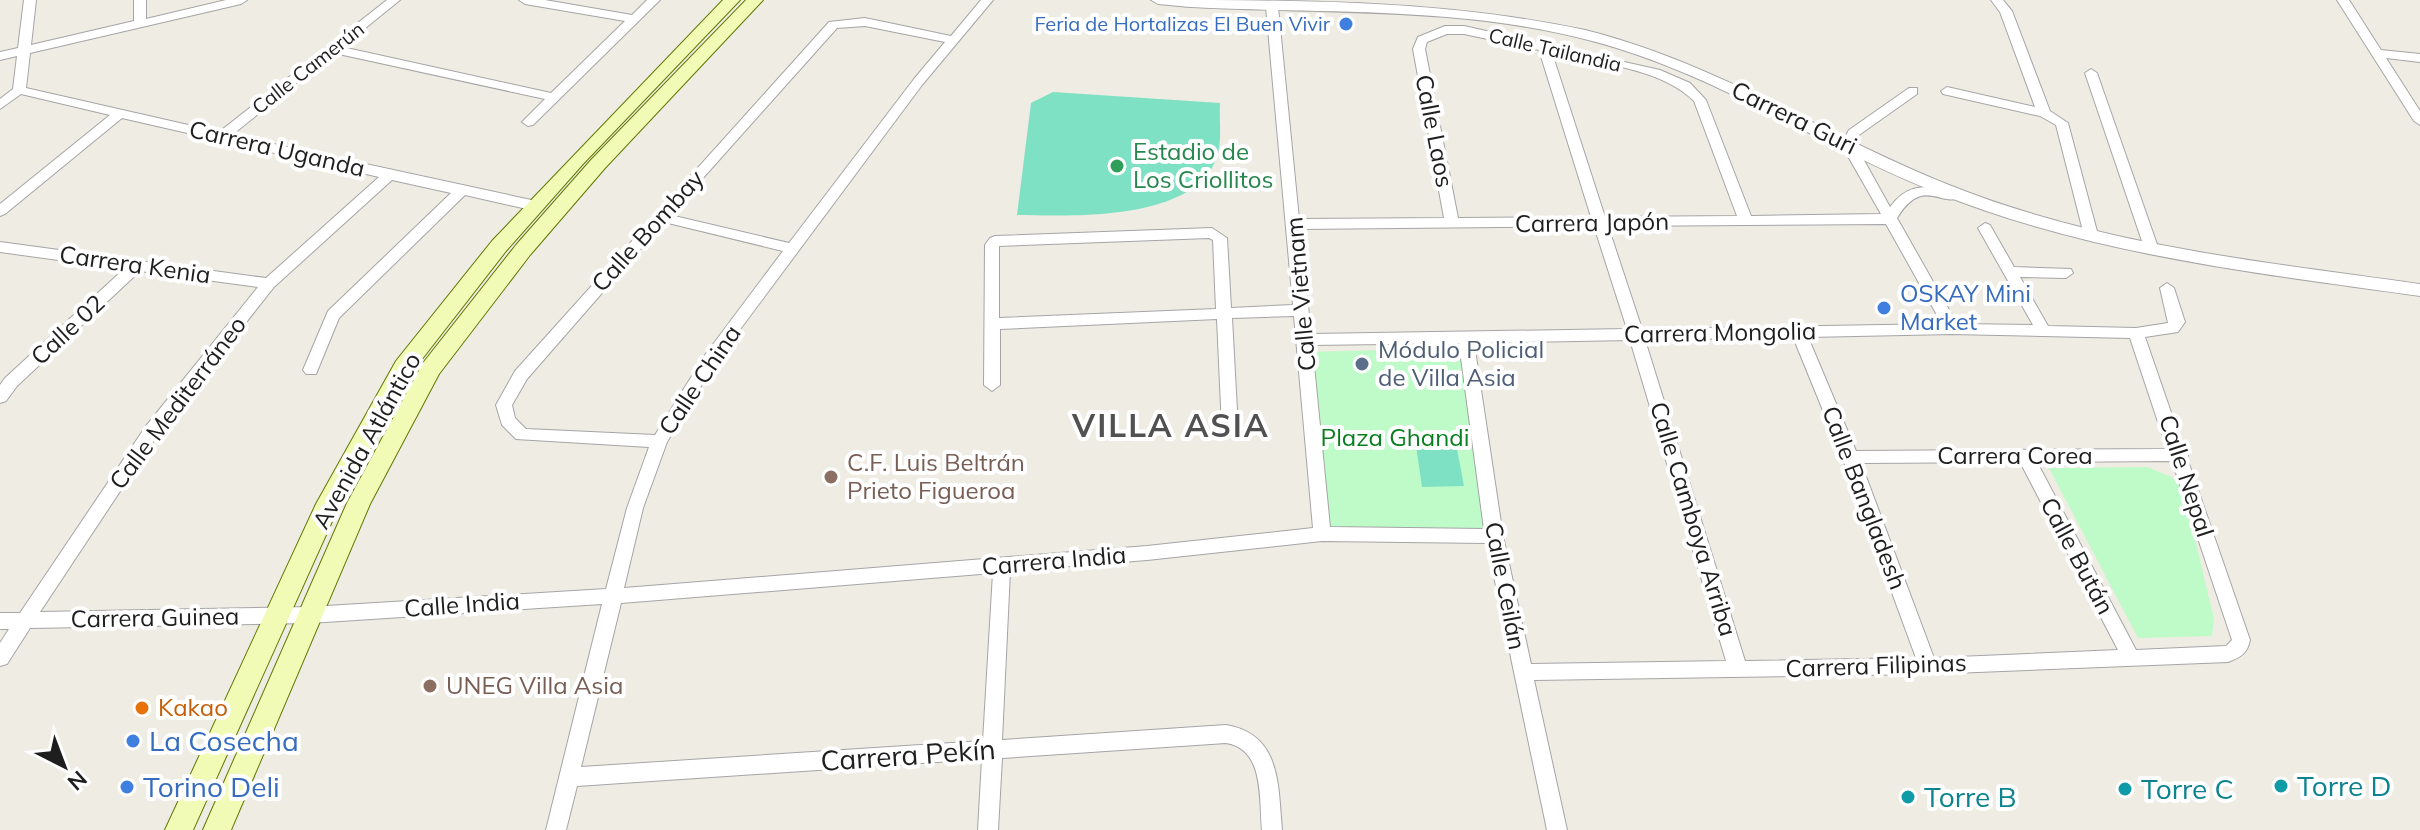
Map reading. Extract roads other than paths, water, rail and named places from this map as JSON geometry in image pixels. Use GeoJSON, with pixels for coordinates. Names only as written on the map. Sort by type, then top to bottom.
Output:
{"type":"FeatureCollection","features":[{"type":"Feature","properties":{"kind":"main road","name":"Avenida Atlántico"},"geometry":{"type":"LineString","coordinates":[[179,830],[328,504],[404,367],[499,246],[732,0]]}},
{"type":"Feature","properties":{"kind":"main road","name":"Avenida Atlántico"},"geometry":{"type":"LineString","coordinates":[[217,830],[359,503],[431,369],[523,250],[598,164],[755,0]]}},
{"type":"Feature","properties":{"kind":"street"},"geometry":{"type":"LineString","coordinates":[[0,105],[19,90],[30,0]]}},
{"type":"Feature","properties":{"kind":"street"},"geometry":{"type":"LineString","coordinates":[[140,0],[140,22]]}},
{"type":"Feature","properties":{"kind":"street"},"geometry":{"type":"LineString","coordinates":[[0,56],[241,0]]}},
{"type":"Feature","properties":{"kind":"street","name":"Calle Camerún"},"geometry":{"type":"LineString","coordinates":[[223,135],[394,0]]}},
{"type":"Feature","properties":{"kind":"street"},"geometry":{"type":"LineString","coordinates":[[525,0],[634,19]]}},
{"type":"Feature","properties":{"kind":"street"},"geometry":{"type":"LineString","coordinates":[[528,122],[654,0]]}},
{"type":"Feature","properties":{"kind":"street","name":"Calle China"},"geometry":{"type":"LineString","coordinates":[[556,830],[635,508],[659,441],[710,359],[987,0]]}},
{"type":"Feature","properties":{"kind":"street","name":"Carrera Guri"},"geometry":{"type":"LineString","coordinates":[[1158,0],[1272,7],[1383,7],[1459,13],[1542,25],[1642,51],[1728,85],[1962,196],[2091,235],[2152,250],[2420,290]]}},
{"type":"Feature","properties":{"kind":"street"},"geometry":{"type":"LineString","coordinates":[[1997,0],[2006,11],[2044,113]]}},
{"type":"Feature","properties":{"kind":"street"},"geometry":{"type":"LineString","coordinates":[[2343,0],[2420,121]]}},
{"type":"Feature","properties":{"kind":"street","name":"Calle Vietnam"},"geometry":{"type":"LineString","coordinates":[[1272,7],[1295,224],[1322,534]]}},
{"type":"Feature","properties":{"kind":"street","name":"Calle Bombay"},"geometry":{"type":"LineString","coordinates":[[659,441],[522,435],[508,421],[504,405],[521,375],[833,25],[865,22],[954,40]]}},
{"type":"Feature","properties":{"kind":"street","name":"Calle Tailandia"},"geometry":{"type":"LineString","coordinates":[[1422,40],[1445,30],[1464,30],[1660,74],[1686,86],[1700,100],[1746,220]]}},
{"type":"Feature","properties":{"kind":"street","name":"Calle Laos"},"geometry":{"type":"LineString","coordinates":[[1422,40],[1419,49],[1452,224]]}},
{"type":"Feature","properties":{"kind":"street","name":"Calle Camboya Arriba"},"geometry":{"type":"LineString","coordinates":[[1544,48],[1647,369],[1738,669]]}},
{"type":"Feature","properties":{"kind":"street"},"geometry":{"type":"LineString","coordinates":[[332,49],[554,97]]}},
{"type":"Feature","properties":{"kind":"street"},"geometry":{"type":"LineString","coordinates":[[2376,53],[2420,58]]}},
{"type":"Feature","properties":{"kind":"street"},"geometry":{"type":"LineString","coordinates":[[2091,73],[2152,250]]}},
{"type":"Feature","properties":{"kind":"street","name":"Carrera Uganda"},"geometry":{"type":"LineString","coordinates":[[19,90],[536,206]]}},
{"type":"Feature","properties":{"kind":"street"},"geometry":{"type":"LineString","coordinates":[[1913,91],[1854,133],[1848,144],[1952,329]]}},
{"type":"Feature","properties":{"kind":"street"},"geometry":{"type":"LineString","coordinates":[[1947,91],[2044,113],[2062,123],[2091,235]]}},
{"type":"Feature","properties":{"kind":"street"},"geometry":{"type":"LineString","coordinates":[[0,211],[120,113]]}},
{"type":"Feature","properties":{"kind":"street","name":"Calle Mediterráneo"},"geometry":{"type":"LineString","coordinates":[[0,658],[152,430],[269,283],[389,175]]}},
{"type":"Feature","properties":{"kind":"street"},"geometry":{"type":"LineString","coordinates":[[1889,219],[1904,195],[1920,189],[1962,196]]}},
{"type":"Feature","properties":{"kind":"street"},"geometry":{"type":"LineString","coordinates":[[311,370],[333,315],[461,191]]}},
{"type":"Feature","properties":{"kind":"street"},"geometry":{"type":"LineString","coordinates":[[660,217],[793,249]]}},
{"type":"Feature","properties":{"kind":"street","name":"Carrera Japón"},"geometry":{"type":"LineString","coordinates":[[1295,224],[1889,219]]}},
{"type":"Feature","properties":{"kind":"street"},"geometry":{"type":"LineString","coordinates":[[1985,228],[2043,330]]}},
{"type":"Feature","properties":{"kind":"street"},"geometry":{"type":"LineString","coordinates":[[992,385],[992,245],[1000,240],[1218,234],[1230,429]]}},
{"type":"Feature","properties":{"kind":"street","name":"Carrera Kenia"},"geometry":{"type":"LineString","coordinates":[[0,247],[269,283]]}},
{"type":"Feature","properties":{"kind":"street","name":"Calle 02"},"geometry":{"type":"LineString","coordinates":[[0,397],[6,382],[138,264]]}},
{"type":"Feature","properties":{"kind":"street"},"geometry":{"type":"LineString","coordinates":[[2010,272],[2066,273]]}},
{"type":"Feature","properties":{"kind":"street","name":"Carrera Mongolia"},"geometry":{"type":"LineString","coordinates":[[1305,340],[1466,340],[1952,329],[2136,333],[2173,328],[2177,322],[2167,288]]}},
{"type":"Feature","properties":{"kind":"street"},"geometry":{"type":"LineString","coordinates":[[993,324],[1301,310]]}},
{"type":"Feature","properties":{"kind":"street","name":"Calle Bangladesh"},"geometry":{"type":"LineString","coordinates":[[1798,331],[1850,457],[1928,666]]}},
{"type":"Feature","properties":{"kind":"street","name":"Calle Nepal"},"geometry":{"type":"LineString","coordinates":[[2136,333],[2241,640],[2239,648],[2228,654]]}},
{"type":"Feature","properties":{"kind":"street","name":"Calle Ceilán"},"geometry":{"type":"LineString","coordinates":[[1466,340],[1494,536],[1557,830]]}},
{"type":"Feature","properties":{"kind":"street","name":"Carrera Corea"},"geometry":{"type":"LineString","coordinates":[[1850,457],[2180,455]]}},
{"type":"Feature","properties":{"kind":"street","name":"Calle Bután"},"geometry":{"type":"LineString","coordinates":[[2025,456],[2130,656]]}},
{"type":"Feature","properties":{"kind":"street","name":"Carrera India"},"geometry":{"type":"LineString","coordinates":[[614,596],[1147,553],[1322,534],[1494,536]]}},
{"type":"Feature","properties":{"kind":"street"},"geometry":{"type":"LineString","coordinates":[[988,830],[1002,565]]}},
{"type":"Feature","properties":{"kind":"street","name":"Calle India"},"geometry":{"type":"LineString","coordinates":[[310,615],[614,596]]}},
{"type":"Feature","properties":{"kind":"street","name":"Carrera Guinea"},"geometry":{"type":"LineString","coordinates":[[0,621],[310,615]]}},
{"type":"Feature","properties":{"kind":"street","name":"Carrera Filipinas"},"geometry":{"type":"LineString","coordinates":[[1523,672],[1928,666],[2228,654]]}},
{"type":"Feature","properties":{"kind":"street","name":"Carrera Pekín"},"geometry":{"type":"LineString","coordinates":[[571,777],[1226,734],[1245,738],[1258,751],[1265,772],[1272,830]]}},
{"type":"Feature","properties":{"kind":"place","name":"Feria de Hortalizas El Buen Vivir"},"geometry":{"type":"Point","coordinates":[1346,24]}},
{"type":"Feature","properties":{"kind":"place","name":"Estadio de Los Criollitos"},"geometry":{"type":"Point","coordinates":[1117,166]}},
{"type":"Feature","properties":{"kind":"place","name":"OSKAY Mini Market"},"geometry":{"type":"Point","coordinates":[1884,308]}},
{"type":"Feature","properties":{"kind":"place","name":"Módulo Policial de Villa Asia"},"geometry":{"type":"Point","coordinates":[1362,364]}},
{"type":"Feature","properties":{"kind":"place","name":"C.F. Luis Beltrán Prieto Figueroa"},"geometry":{"type":"Point","coordinates":[831,477]}},
{"type":"Feature","properties":{"kind":"place","name":"UNEG Villa Asia"},"geometry":{"type":"Point","coordinates":[430,686]}},
{"type":"Feature","properties":{"kind":"place","name":"Kakao"},"geometry":{"type":"Point","coordinates":[142,708]}},
{"type":"Feature","properties":{"kind":"place","name":"La Cosecha"},"geometry":{"type":"Point","coordinates":[133,741]}},
{"type":"Feature","properties":{"kind":"place","name":"Torre D"},"geometry":{"type":"Point","coordinates":[2281,786]}},
{"type":"Feature","properties":{"kind":"place","name":"Torino Deli"},"geometry":{"type":"Point","coordinates":[127,787]}},
{"type":"Feature","properties":{"kind":"place","name":"Torre C"},"geometry":{"type":"Point","coordinates":[2125,789]}},
{"type":"Feature","properties":{"kind":"place","name":"Torre B"},"geometry":{"type":"Point","coordinates":[1908,797]}},
{"type":"Feature","properties":{"kind":"district","name":"VILLA ASIA"},"geometry":{"type":"Point","coordinates":[1171,426]}},
{"type":"Feature","properties":{"kind":"park label","name":"Plaza Ghandi"},"geometry":{"type":"Point","coordinates":[1395,438]}}]}
